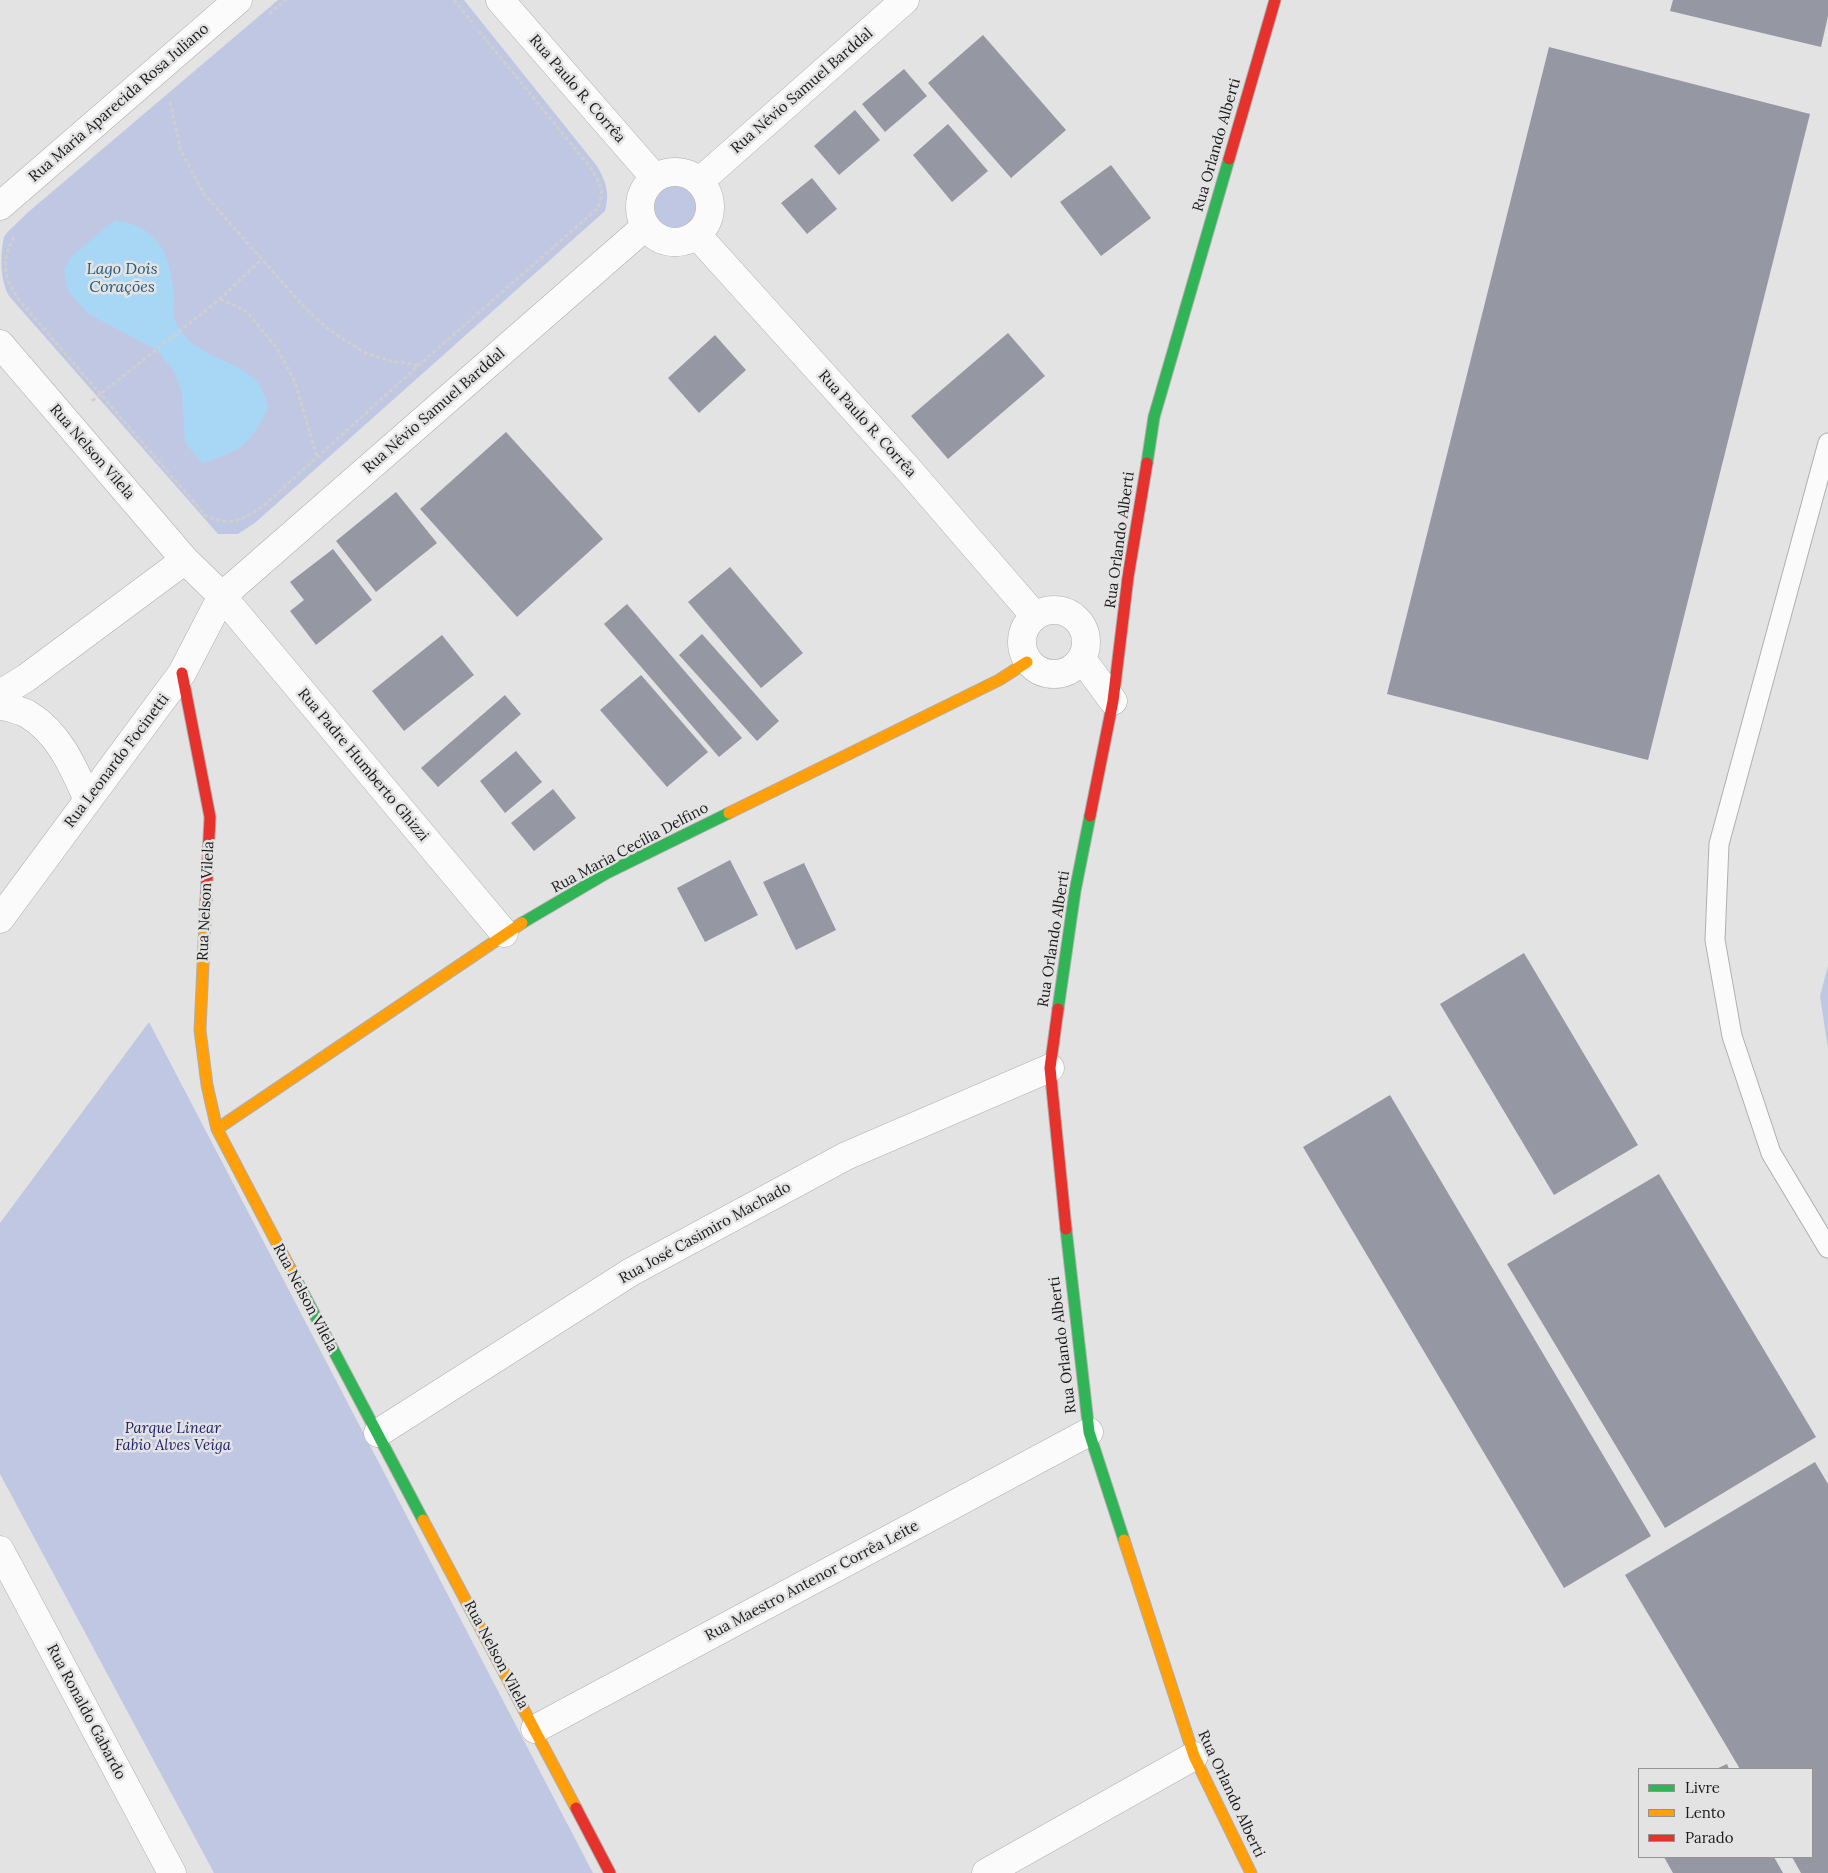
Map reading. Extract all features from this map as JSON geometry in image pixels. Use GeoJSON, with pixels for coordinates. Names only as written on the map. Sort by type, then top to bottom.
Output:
{"type":"FeatureCollection","features":[{"type":"Feature","properties":{"kind":"street","name":"Rua Maria Aparecida Rosa Juliano"},"geometry":{"type":"LineString","coordinates":[[0,206],[238,0]]}},
{"type":"Feature","properties":{"kind":"street","name":"Rua Paulo R. Corrêa"},"geometry":{"type":"LineString","coordinates":[[500,0],[655,178]]}},
{"type":"Feature","properties":{"kind":"street","name":"Rua Orlando Alberti"},"geometry":{"type":"LineString","coordinates":[[1251,1873],[1194,1756],[1088,1432],[1056,1142],[1050,1068],[1075,891],[1113,701],[1131,557],[1154,417],[1275,0]]}},
{"type":"Feature","properties":{"kind":"street","name":"Rua Névio Samuel Barddal"},"geometry":{"type":"LineString","coordinates":[[700,181],[896,3]]}},
{"type":"Feature","properties":{"kind":"street"},"geometry":{"type":"LineString","coordinates":[[670,172],[681,172],[700,181],[706,189],[710,202],[709,217],[703,230],[697,235],[677,242],[663,240],[646,226],[640,208],[648,185],[655,178],[670,172]]}},
{"type":"Feature","properties":{"kind":"street","name":"Rua Névio Samuel Barddal"},"geometry":{"type":"LineString","coordinates":[[222,596],[646,226]]}},
{"type":"Feature","properties":{"kind":"street","name":"Rua Paulo R. Corrêa"},"geometry":{"type":"LineString","coordinates":[[697,235],[908,469],[1034,616]]}},
{"type":"Feature","properties":{"kind":"street","name":"Rua Nelson Vilela"},"geometry":{"type":"LineString","coordinates":[[0,344],[185,560],[222,596]]}},
{"type":"Feature","properties":{"kind":"street"},"geometry":{"type":"LineString","coordinates":[[0,694],[26,678],[185,560]]}},
{"type":"Feature","properties":{"kind":"street","name":"Rua Leonardo Focinetti"},"geometry":{"type":"LineString","coordinates":[[0,919],[182,673],[222,596]]}},
{"type":"Feature","properties":{"kind":"street","name":"Rua Padre Humberto Ghizzi"},"geometry":{"type":"LineString","coordinates":[[222,596],[504,933]]}},
{"type":"Feature","properties":{"kind":"street"},"geometry":{"type":"LineString","coordinates":[[1050,609],[1069,612],[1082,625],[1087,642],[1082,660],[1071,671],[1055,675],[1039,672],[1027,662],[1021,646],[1023,629],[1034,616],[1050,609]]}},
{"type":"Feature","properties":{"kind":"street"},"geometry":{"type":"LineString","coordinates":[[1082,660],[1113,701]]}},
{"type":"Feature","properties":{"kind":"street","name":"Rua Maria Cecília Delfino"},"geometry":{"type":"LineString","coordinates":[[216,1128],[504,933],[607,873],[999,680],[1027,662]]}},
{"type":"Feature","properties":{"kind":"street","name":"Rua Nelson Vilela"},"geometry":{"type":"LineString","coordinates":[[182,673],[210,817],[200,1030],[207,1085],[216,1128],[610,1873]]}},
{"type":"Feature","properties":{"kind":"street"},"geometry":{"type":"LineString","coordinates":[[0,705],[28,714],[47,729],[63,750],[88,800]]}},
{"type":"Feature","properties":{"kind":"street","name":"Rua José Casimiro Machado"},"geometry":{"type":"LineString","coordinates":[[378,1433],[632,1272],[674,1249],[846,1156],[1050,1068]]}},
{"type":"Feature","properties":{"kind":"street","name":"Rua Maestro Antenor Corrêa Leite"},"geometry":{"type":"LineString","coordinates":[[535,1729],[1088,1432]]}},
{"type":"Feature","properties":{"kind":"street","name":"Rua Ronaldo Gabardo"},"geometry":{"type":"LineString","coordinates":[[0,1550],[172,1873]]}},
{"type":"Feature","properties":{"kind":"street"},"geometry":{"type":"LineString","coordinates":[[986,1873],[1194,1756]]}},
{"type":"Feature","properties":{"kind":"lane"},"geometry":{"type":"LineString","coordinates":[[1828,443],[1719,844],[1715,940],[1732,1036],[1771,1153],[1828,1248]]}},
{"type":"Feature","properties":{"kind":"path"},"geometry":{"type":"LineString","coordinates":[[264,19],[286,0]]}},
{"type":"Feature","properties":{"kind":"path"},"geometry":{"type":"LineString","coordinates":[[18,233],[6,252],[7,284],[20,302],[206,516],[222,522],[244,519],[262,507],[419,365],[591,217],[598,208],[603,195],[600,184],[590,167],[454,0]]}},
{"type":"Feature","properties":{"kind":"path"},"geometry":{"type":"LineString","coordinates":[[162,107],[169,100],[181,151],[204,194],[305,308],[348,343],[367,354],[390,361],[419,365]]}},
{"type":"Feature","properties":{"kind":"path"},"geometry":{"type":"LineString","coordinates":[[66,422],[220,298],[262,260]]}},
{"type":"Feature","properties":{"kind":"path"},"geometry":{"type":"LineString","coordinates":[[220,298],[246,311],[277,348],[295,382],[317,457]]}},
{"type":"Feature","properties":{"kind":"green space"},"geometry":{"type":"Polygon","coordinates":[[[278,0],[464,0],[597,166],[603,177],[607,199],[605,211],[256,522],[238,534],[218,534],[9,296],[2,275],[2,252],[4,237],[26,214],[278,0]]]}},
{"type":"Feature","properties":{"kind":"green space"},"geometry":{"type":"Polygon","coordinates":[[[675,178],[686,180],[699,191],[704,207],[702,218],[691,231],[675,236],[664,234],[651,223],[646,207],[648,196],[659,183],[675,178]]]}},
{"type":"Feature","properties":{"kind":"green space"},"geometry":{"type":"Polygon","coordinates":[[[1828,966],[1828,1049],[1820,996],[1828,966]]]}},
{"type":"Feature","properties":{"kind":"green space","name":"Parque Linear Fabio Alves Veiga"},"geometry":{"type":"Polygon","coordinates":[[[149,1022],[593,1873],[214,1873],[0,1474],[0,1223],[149,1022]]]}},
{"type":"Feature","properties":{"kind":"water","name":"Lago Dois Corações"},"geometry":{"type":"Polygon","coordinates":[[[115,220],[143,229],[160,245],[170,268],[175,320],[183,334],[202,350],[234,365],[259,384],[268,408],[250,438],[236,450],[203,463],[185,443],[182,393],[174,371],[157,350],[87,313],[68,291],[64,270],[71,257],[115,220]]]}},
{"type":"Feature","properties":{"kind":"building"},"geometry":{"type":"Polygon","coordinates":[[[1673,0],[1828,0],[1828,16],[1821,47],[1670,11],[1673,0]]]}},
{"type":"Feature","properties":{"kind":"building"},"geometry":{"type":"Polygon","coordinates":[[[983,35],[1066,130],[1011,178],[928,83],[983,35]]]}},
{"type":"Feature","properties":{"kind":"building"},"geometry":{"type":"Polygon","coordinates":[[[1549,47],[1810,114],[1648,760],[1387,694],[1549,47]]]}},
{"type":"Feature","properties":{"kind":"building"},"geometry":{"type":"Polygon","coordinates":[[[904,69],[927,96],[885,132],[862,104],[904,69]]]}},
{"type":"Feature","properties":{"kind":"building"},"geometry":{"type":"Polygon","coordinates":[[[855,110],[880,140],[839,175],[814,146],[855,110]]]}},
{"type":"Feature","properties":{"kind":"building"},"geometry":{"type":"Polygon","coordinates":[[[948,124],[988,171],[952,202],[913,155],[948,124]]]}},
{"type":"Feature","properties":{"kind":"building"},"geometry":{"type":"Polygon","coordinates":[[[1111,165],[1151,218],[1101,256],[1060,202],[1111,165]]]}},
{"type":"Feature","properties":{"kind":"building"},"geometry":{"type":"Polygon","coordinates":[[[812,178],[837,209],[807,234],[781,203],[812,178]]]}},
{"type":"Feature","properties":{"kind":"building"},"geometry":{"type":"Polygon","coordinates":[[[1008,333],[1045,376],[948,459],[911,416],[1008,333]]]}},
{"type":"Feature","properties":{"kind":"building"},"geometry":{"type":"Polygon","coordinates":[[[715,335],[746,370],[699,413],[668,378],[715,335]]]}},
{"type":"Feature","properties":{"kind":"building"},"geometry":{"type":"Polygon","coordinates":[[[506,432],[603,539],[517,617],[420,509],[506,432]]]}},
{"type":"Feature","properties":{"kind":"building"},"geometry":{"type":"Polygon","coordinates":[[[396,492],[437,543],[376,592],[336,541],[396,492]]]}},
{"type":"Feature","properties":{"kind":"building"},"geometry":{"type":"Polygon","coordinates":[[[333,549],[372,600],[316,645],[290,611],[304,600],[290,582],[333,549]]]}},
{"type":"Feature","properties":{"kind":"building"},"geometry":{"type":"Polygon","coordinates":[[[730,567],[803,653],[761,688],[688,602],[730,567]]]}},
{"type":"Feature","properties":{"kind":"building"},"geometry":{"type":"Polygon","coordinates":[[[627,604],[742,738],[719,757],[604,624],[627,604]]]}},
{"type":"Feature","properties":{"kind":"building"},"geometry":{"type":"Polygon","coordinates":[[[702,634],[779,721],[757,741],[679,655],[702,634]]]}},
{"type":"Feature","properties":{"kind":"building"},"geometry":{"type":"Polygon","coordinates":[[[442,635],[474,675],[404,731],[372,691],[442,635]]]}},
{"type":"Feature","properties":{"kind":"building"},"geometry":{"type":"Polygon","coordinates":[[[641,675],[708,752],[667,787],[600,710],[641,675]]]}},
{"type":"Feature","properties":{"kind":"building"},"geometry":{"type":"Polygon","coordinates":[[[505,695],[521,714],[438,787],[421,768],[505,695]]]}},
{"type":"Feature","properties":{"kind":"building"},"geometry":{"type":"Polygon","coordinates":[[[516,751],[542,782],[505,813],[480,781],[516,751]]]}},
{"type":"Feature","properties":{"kind":"building"},"geometry":{"type":"Polygon","coordinates":[[[553,789],[576,818],[534,851],[511,823],[553,789]]]}},
{"type":"Feature","properties":{"kind":"building"},"geometry":{"type":"Polygon","coordinates":[[[730,860],[758,915],[705,942],[677,888],[730,860]]]}},
{"type":"Feature","properties":{"kind":"building"},"geometry":{"type":"Polygon","coordinates":[[[804,863],[836,930],[796,950],[763,882],[804,863]]]}},
{"type":"Feature","properties":{"kind":"building"},"geometry":{"type":"Polygon","coordinates":[[[1524,953],[1638,1145],[1554,1195],[1440,1004],[1524,953]]]}},
{"type":"Feature","properties":{"kind":"building"},"geometry":{"type":"Polygon","coordinates":[[[1390,1095],[1651,1536],[1564,1588],[1303,1147],[1390,1095]]]}},
{"type":"Feature","properties":{"kind":"building"},"geometry":{"type":"Polygon","coordinates":[[[1659,1174],[1816,1437],[1665,1528],[1507,1264],[1659,1174]]]}},
{"type":"Feature","properties":{"kind":"building"},"geometry":{"type":"Polygon","coordinates":[[[1815,1462],[1828,1484],[1828,1873],[1801,1873],[1793,1858],[1813,1858],[1813,1768],[1739,1768],[1625,1575],[1815,1462]]]}},
{"type":"Feature","properties":{"kind":"building"},"geometry":{"type":"Polygon","coordinates":[[[1727,1764],[1729,1768],[1718,1768],[1727,1764]]]}},
{"type":"Feature","properties":{"kind":"building"},"geometry":{"type":"Polygon","coordinates":[[[1665,1858],[1775,1858],[1783,1873],[1673,1873],[1665,1858]]]}},
{"type":"Feature","properties":{"kind":"traffic: fast"},"geometry":{"type":"LineString","coordinates":[[1147,463],[1154,417],[1229,159]]}},
{"type":"Feature","properties":{"kind":"traffic: fast"},"geometry":{"type":"LineString","coordinates":[[522,923],[607,873],[729,813]]}},
{"type":"Feature","properties":{"kind":"traffic: fast"},"geometry":{"type":"LineString","coordinates":[[1058,1009],[1075,891],[1090,816]]}},
{"type":"Feature","properties":{"kind":"traffic: fast"},"geometry":{"type":"LineString","coordinates":[[1066,1229],[1089,1432],[1124,1540]]}},
{"type":"Feature","properties":{"kind":"traffic: fast"},"geometry":{"type":"LineString","coordinates":[[290,1268],[423,1520]]}},
{"type":"Feature","properties":{"kind":"traffic: slow"},"geometry":{"type":"LineString","coordinates":[[729,813],[999,680],[1027,662]]}},
{"type":"Feature","properties":{"kind":"traffic: slow"},"geometry":{"type":"LineString","coordinates":[[206,900],[200,1030],[207,1085],[217,1129],[290,1268]]}},
{"type":"Feature","properties":{"kind":"traffic: slow"},"geometry":{"type":"LineString","coordinates":[[217,1129],[522,923]]}},
{"type":"Feature","properties":{"kind":"traffic: slow"},"geometry":{"type":"LineString","coordinates":[[423,1520],[576,1808]]}},
{"type":"Feature","properties":{"kind":"traffic: slow"},"geometry":{"type":"LineString","coordinates":[[1124,1540],[1194,1756],[1251,1873]]}},
{"type":"Feature","properties":{"kind":"traffic: jam"},"geometry":{"type":"LineString","coordinates":[[1229,159],[1275,0]]}},
{"type":"Feature","properties":{"kind":"traffic: jam"},"geometry":{"type":"LineString","coordinates":[[1090,816],[1113,701],[1128,577],[1147,463]]}},
{"type":"Feature","properties":{"kind":"traffic: jam"},"geometry":{"type":"LineString","coordinates":[[182,673],[210,817],[206,900]]}},
{"type":"Feature","properties":{"kind":"traffic: jam"},"geometry":{"type":"LineString","coordinates":[[1058,1009],[1050,1068],[1066,1229]]}},
{"type":"Feature","properties":{"kind":"traffic: jam"},"geometry":{"type":"LineString","coordinates":[[576,1808],[610,1873]]}}]}
